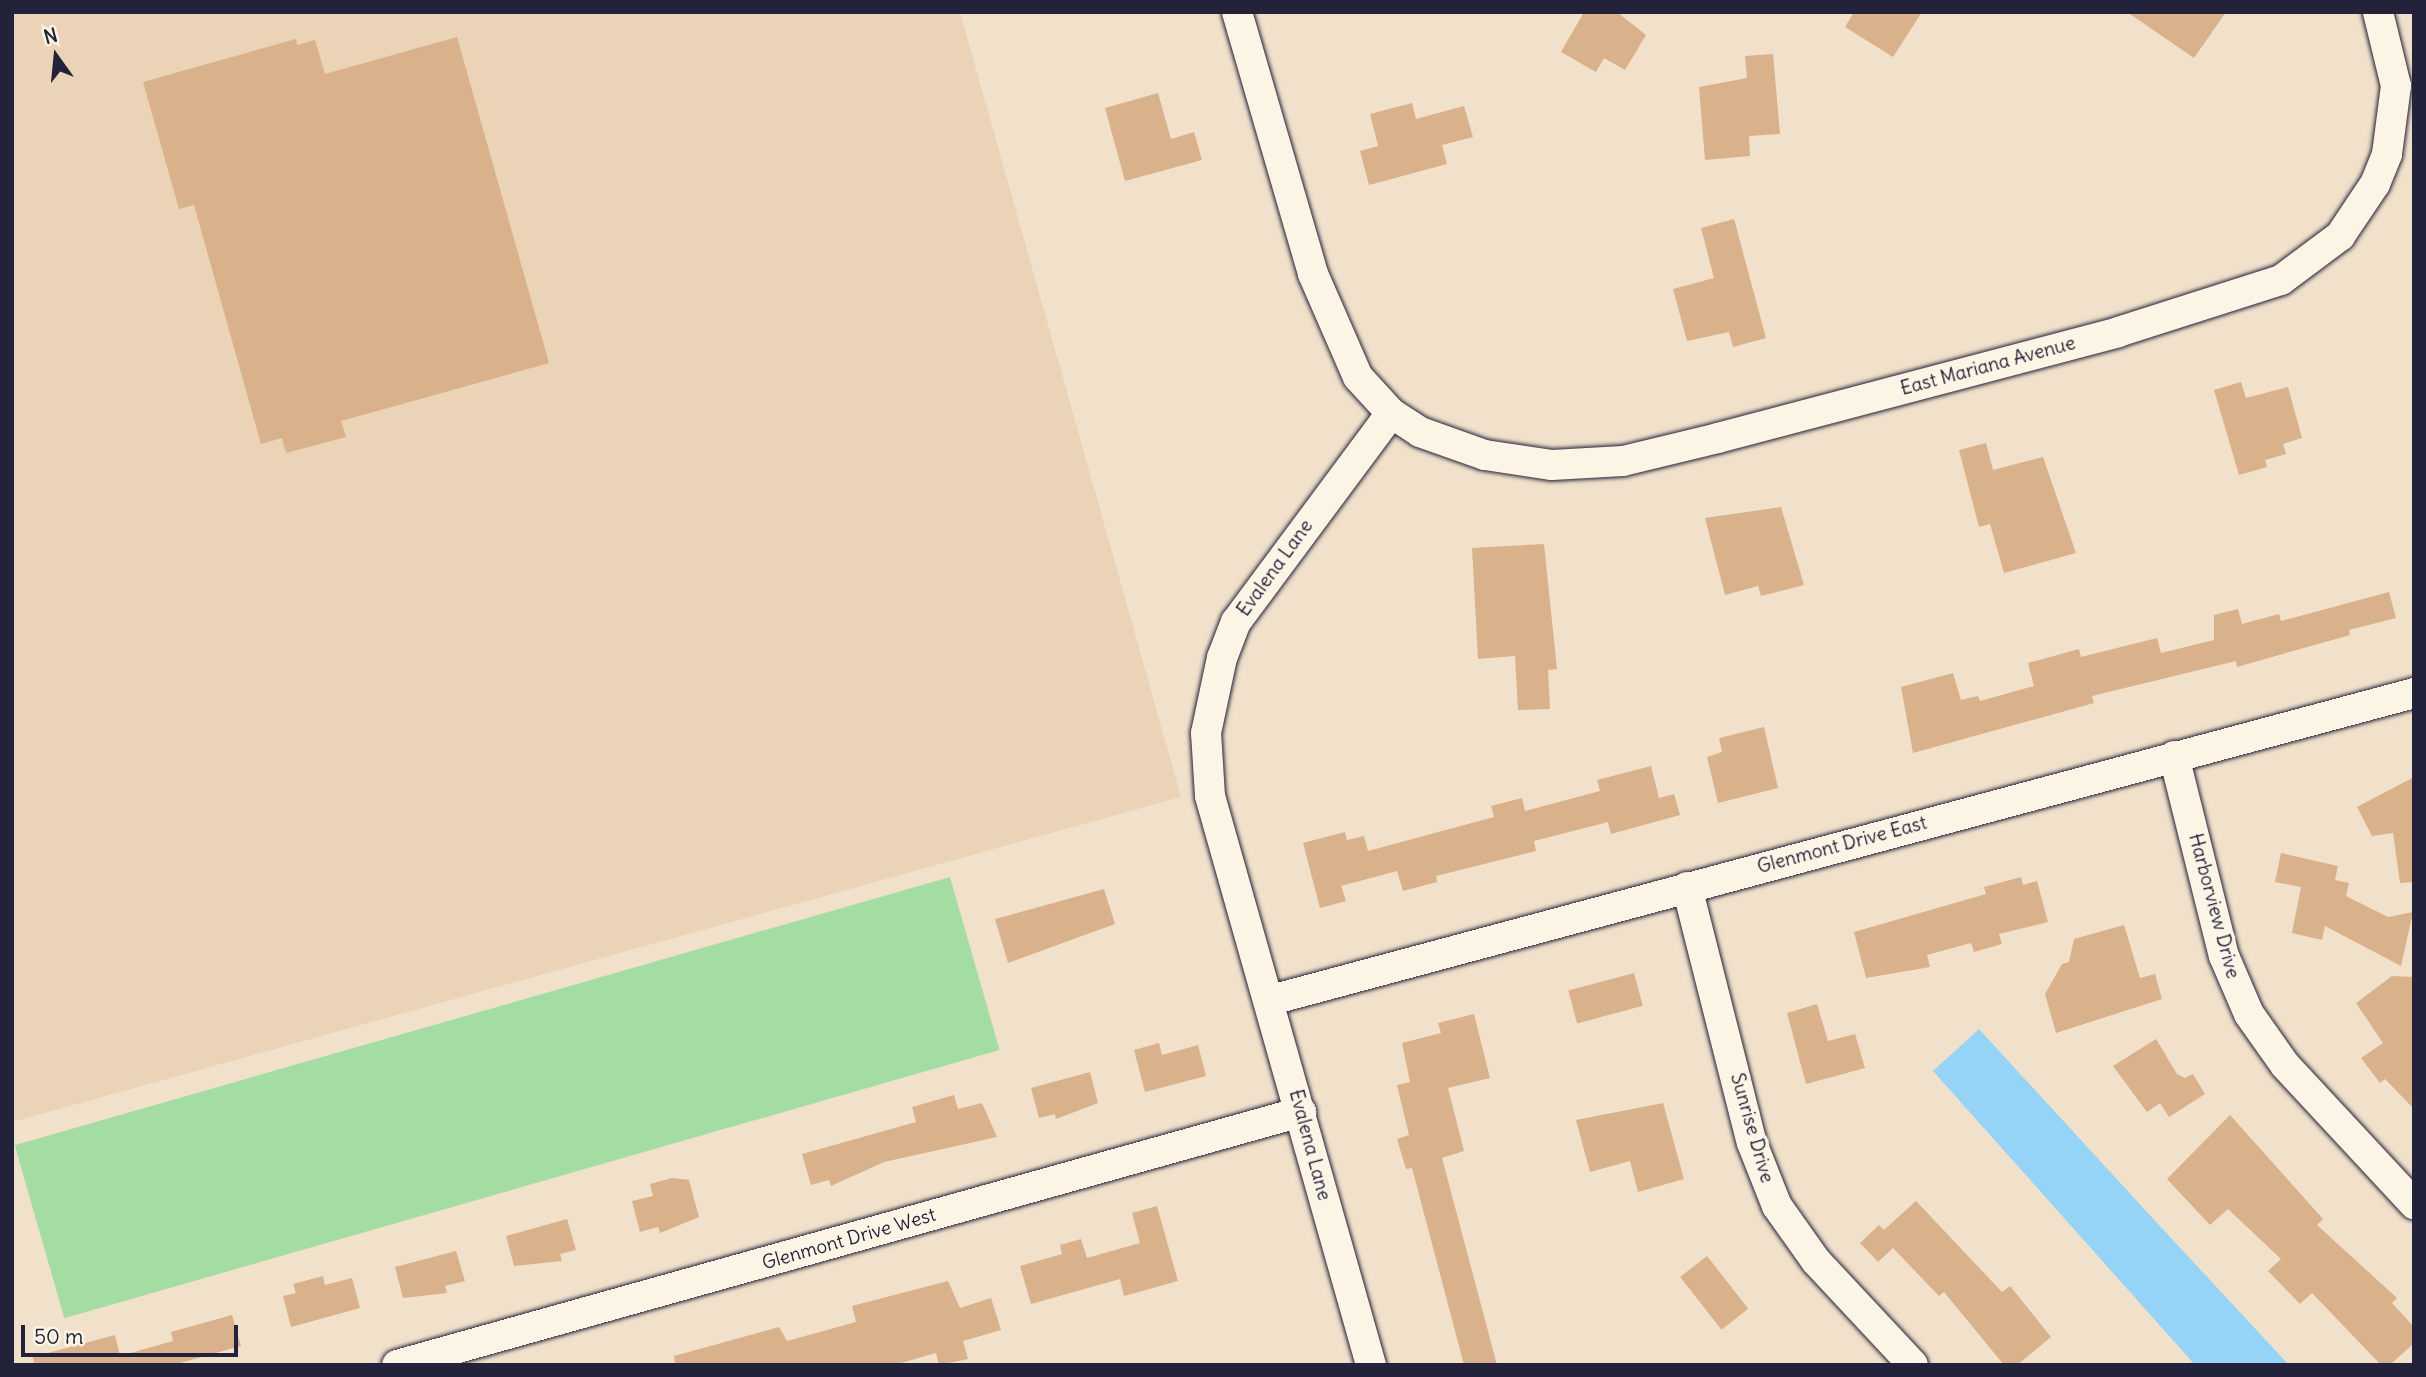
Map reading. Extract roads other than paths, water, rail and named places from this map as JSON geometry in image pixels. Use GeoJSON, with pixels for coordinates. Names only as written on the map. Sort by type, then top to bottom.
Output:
{"type":"FeatureCollection","features":[{"type":"Feature","properties":{"kind":"street"},"geometry":{"type":"LineString","coordinates":[[1237,12],[1313,274],[1358,377],[1391,413]]}},
{"type":"Feature","properties":{"kind":"street","name":"East Mariana Avenue"},"geometry":{"type":"LineString","coordinates":[[1391,413],[1452,444],[1517,462],[1587,465],[1623,461],[2253,292],[2313,260],[2340,236],[2375,184],[2394,121],[2396,86],[2378,12]]}},
{"type":"Feature","properties":{"kind":"street","name":"Evalena Lane"},"geometry":{"type":"LineString","coordinates":[[1371,1365],[1270,1000],[1210,796],[1206,733],[1212,695],[1236,622],[1256,589],[1391,413]]}},
{"type":"Feature","properties":{"kind":"street","name":"Glenmont Drive East"},"geometry":{"type":"LineString","coordinates":[[1270,1000],[2414,693]]}},
{"type":"Feature","properties":{"kind":"street","name":"Harborview Drive"},"geometry":{"type":"LineString","coordinates":[[2174,756],[2224,956],[2249,1014],[2285,1065],[2414,1204]]}},
{"type":"Feature","properties":{"kind":"street","name":"Sunrise Drive"},"geometry":{"type":"LineString","coordinates":[[1687,887],[1752,1143],[1772,1195],[1816,1261],[1913,1365]]}},
{"type":"Feature","properties":{"kind":"street","name":"Glenmont Drive West"},"geometry":{"type":"LineString","coordinates":[[397,1365],[1301,1112]]}},
{"type":"Feature","properties":{"kind":"water"},"geometry":{"type":"Polygon","coordinates":[[[1979,1029],[2289,1365],[2195,1365],[1933,1071],[1979,1029]]]}}]}
